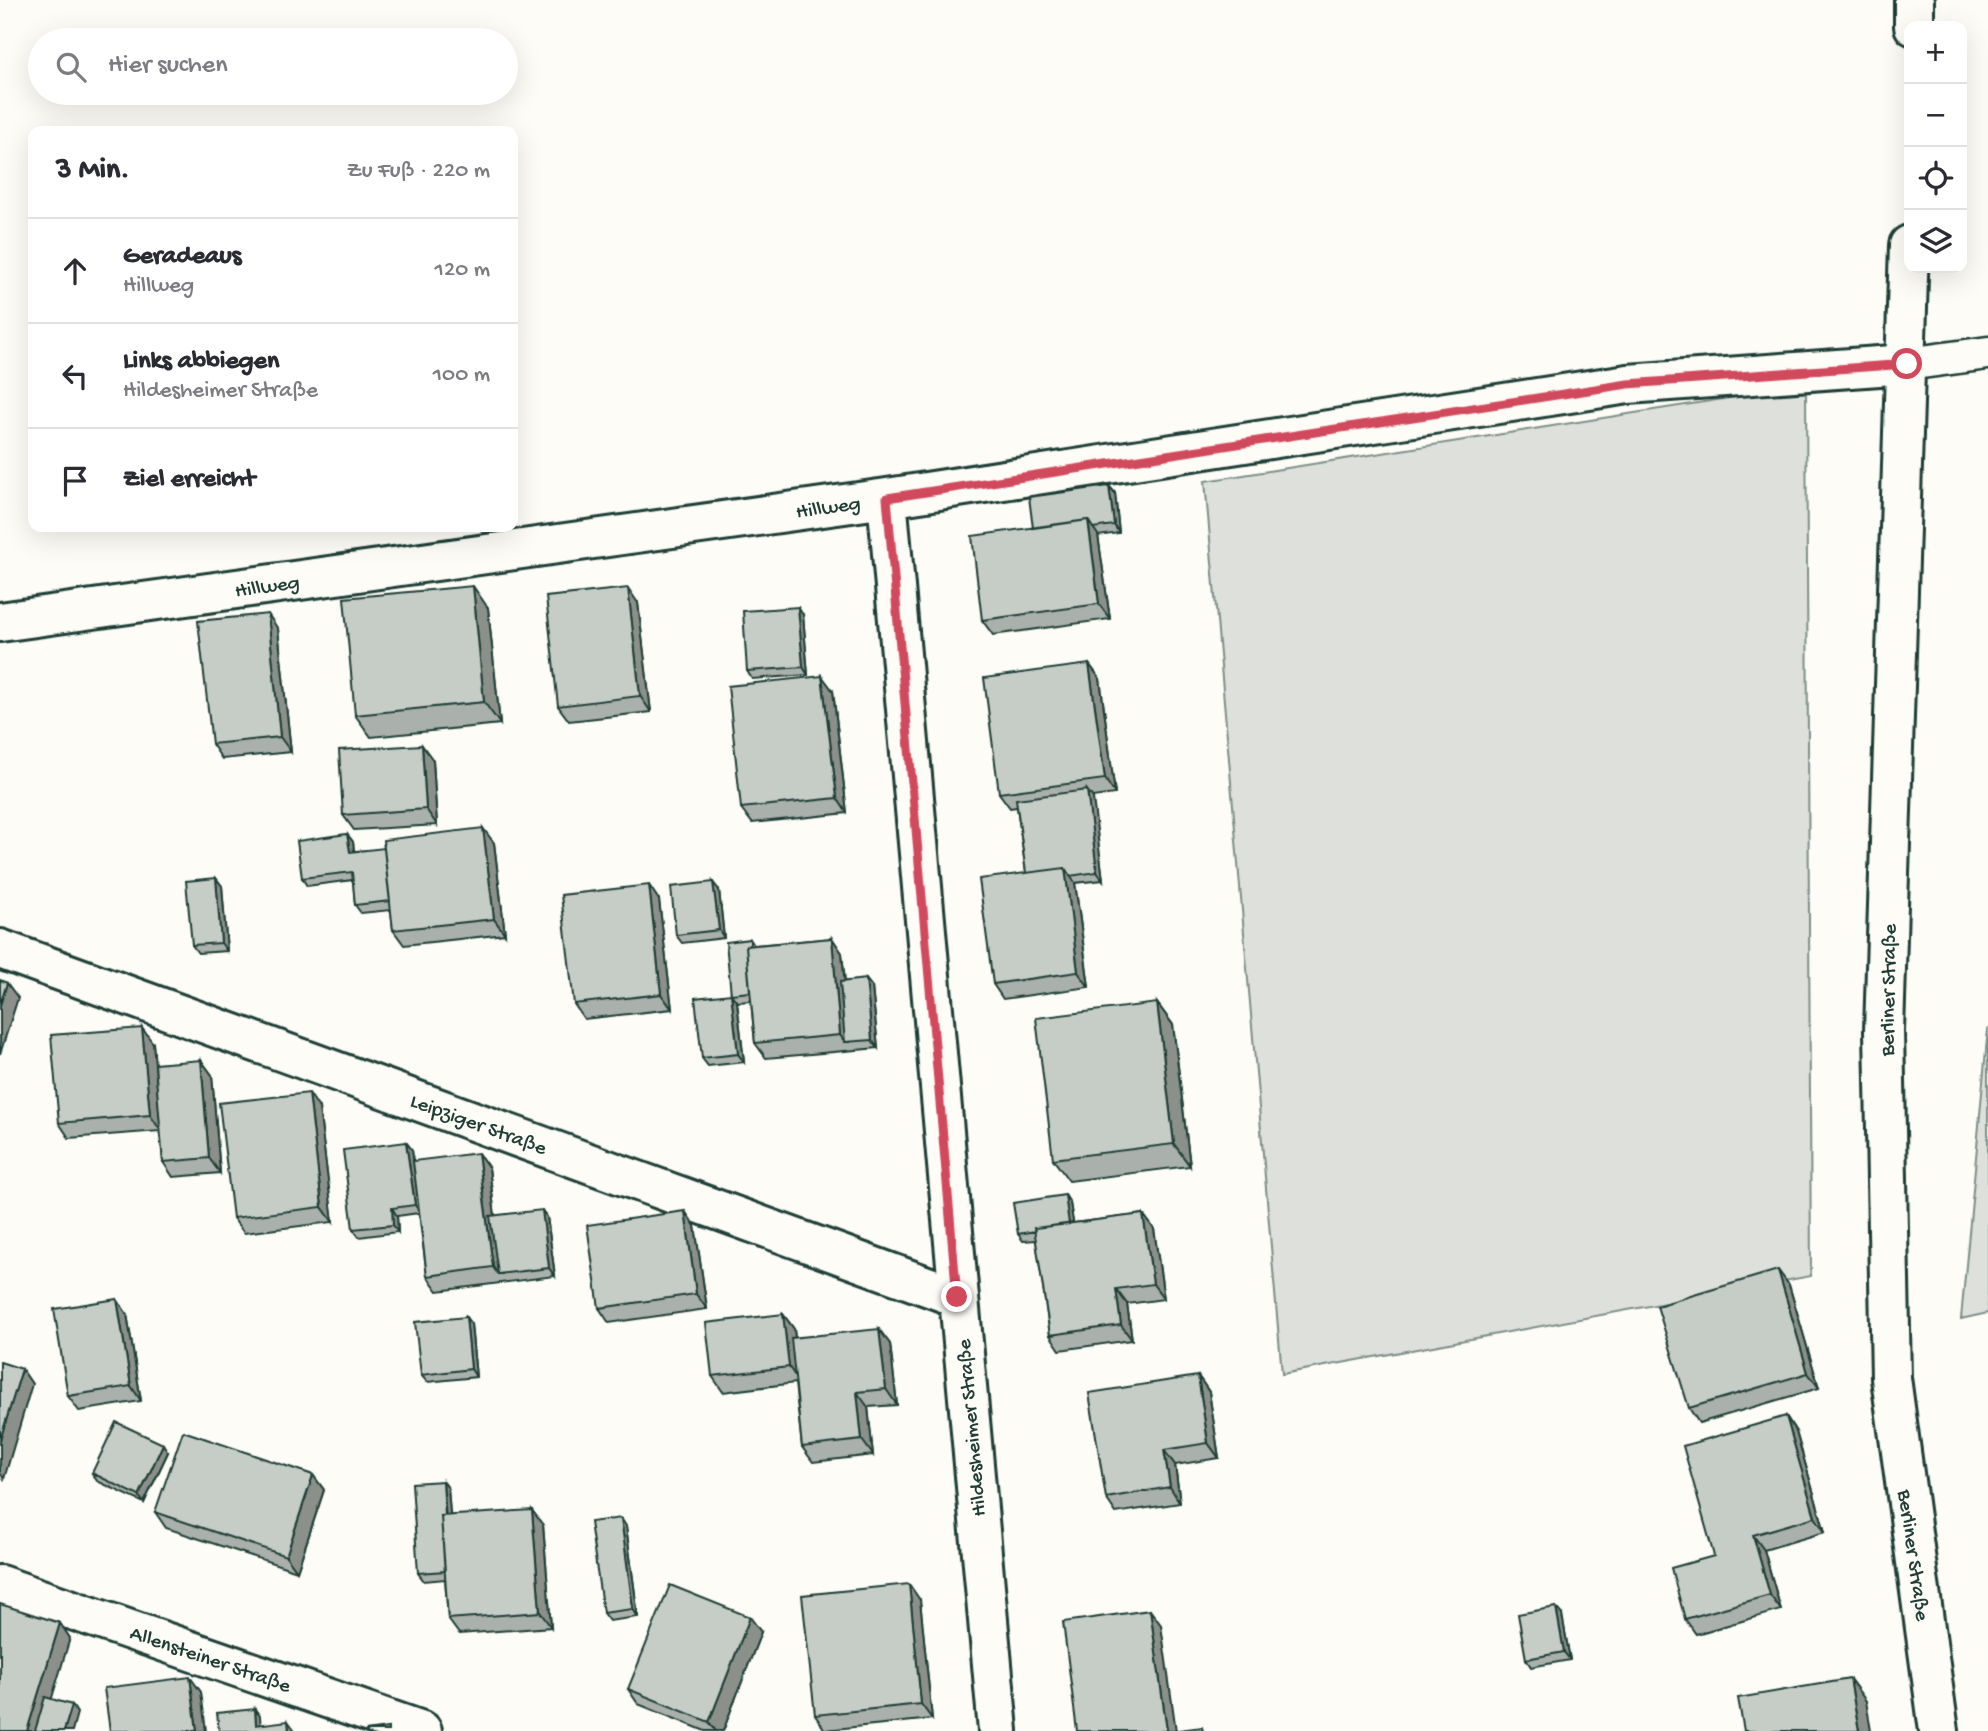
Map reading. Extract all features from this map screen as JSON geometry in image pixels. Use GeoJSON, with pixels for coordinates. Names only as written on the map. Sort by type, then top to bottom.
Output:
{"type":"FeatureCollection","features":[{"type":"Feature","properties":{"kind":"street"},"geometry":{"type":"LineString","coordinates":[[1914,0],[1914,21]]}},
{"type":"Feature","properties":{"kind":"street","name":"Berliner Straße"},"geometry":{"type":"LineString","coordinates":[[1909,273],[1884,1031],[1892,1378],[1939,1731]]}},
{"type":"Feature","properties":{"kind":"street","name":"Hillweg"},"geometry":{"type":"LineString","coordinates":[[0,622],[887,498],[1628,384],[1907,364]]}},
{"type":"Feature","properties":{"kind":"street","name":"Hildesheimer Straße"},"geometry":{"type":"LineString","coordinates":[[887,498],[998,1731]]}},
{"type":"Feature","properties":{"kind":"street","name":"Leipziger Straße"},"geometry":{"type":"LineString","coordinates":[[0,949],[957,1297]]}},
{"type":"Feature","properties":{"kind":"street","name":"Allensteiner Straße"},"geometry":{"type":"LineString","coordinates":[[0,1584],[422,1731]]}},
{"type":"Feature","properties":{"kind":"lane"},"geometry":{"type":"LineString","coordinates":[[1907,364],[1988,353]]}},
{"type":"Feature","properties":{"kind":"shaded area"},"geometry":{"type":"Polygon","coordinates":[[[1806,386],[1811,1276],[1282,1374],[1205,481],[1806,386]]]}},
{"type":"Feature","properties":{"kind":"shaded area"},"geometry":{"type":"Polygon","coordinates":[[[1988,1028],[1988,1313],[1961,1319],[1988,1028]]]}},
{"type":"Feature","properties":{"kind":"building"},"geometry":{"type":"Polygon","coordinates":[[[1109,486],[1114,525],[1093,528],[1088,520],[1033,528],[1029,497],[1109,486]]]}},
{"type":"Feature","properties":{"kind":"building"},"geometry":{"type":"Polygon","coordinates":[[[1088,520],[1099,604],[982,620],[972,536],[1088,520]]]}},
{"type":"Feature","properties":{"kind":"building"},"geometry":{"type":"Polygon","coordinates":[[[473,586],[484,702],[355,715],[344,598],[473,586]]]}},
{"type":"Feature","properties":{"kind":"building"},"geometry":{"type":"Polygon","coordinates":[[[628,588],[640,696],[558,706],[546,597],[628,588]]]}},
{"type":"Feature","properties":{"kind":"building"},"geometry":{"type":"Polygon","coordinates":[[[798,607],[803,667],[747,671],[743,611],[798,607]]]}},
{"type":"Feature","properties":{"kind":"building"},"geometry":{"type":"Polygon","coordinates":[[[268,614],[280,737],[212,744],[198,621],[268,614]]]}},
{"type":"Feature","properties":{"kind":"building"},"geometry":{"type":"Polygon","coordinates":[[[1089,664],[1105,779],[999,793],[984,678],[1089,664]]]}},
{"type":"Feature","properties":{"kind":"building"},"geometry":{"type":"Polygon","coordinates":[[[822,676],[837,798],[741,808],[728,686],[822,676]]]}},
{"type":"Feature","properties":{"kind":"building"},"geometry":{"type":"Polygon","coordinates":[[[422,745],[426,809],[343,815],[339,750],[422,745]]]}},
{"type":"Feature","properties":{"kind":"building"},"geometry":{"type":"Polygon","coordinates":[[[1087,790],[1097,872],[1070,876],[1065,868],[1026,873],[1016,799],[1087,790]]]}},
{"type":"Feature","properties":{"kind":"building"},"geometry":{"type":"Polygon","coordinates":[[[483,828],[494,919],[393,930],[383,840],[483,828]]]}},
{"type":"Feature","properties":{"kind":"building"},"geometry":{"type":"Polygon","coordinates":[[[347,834],[350,852],[384,848],[390,901],[355,905],[352,872],[302,878],[297,841],[347,834]]]}},
{"type":"Feature","properties":{"kind":"building"},"geometry":{"type":"Polygon","coordinates":[[[1065,868],[1078,972],[993,984],[979,879],[1065,868]]]}},
{"type":"Feature","properties":{"kind":"building"},"geometry":{"type":"Polygon","coordinates":[[[216,878],[221,943],[192,945],[186,881],[216,878]]]}},
{"type":"Feature","properties":{"kind":"building"},"geometry":{"type":"Polygon","coordinates":[[[713,882],[719,930],[676,935],[671,887],[713,882]]]}},
{"type":"Feature","properties":{"kind":"building"},"geometry":{"type":"Polygon","coordinates":[[[649,885],[661,994],[574,1004],[561,895],[649,885]]]}},
{"type":"Feature","properties":{"kind":"building"},"geometry":{"type":"Polygon","coordinates":[[[832,938],[840,1035],[755,1043],[746,946],[832,938]]]}},
{"type":"Feature","properties":{"kind":"building"},"geometry":{"type":"Polygon","coordinates":[[[750,939],[750,945],[746,946],[750,992],[731,994],[726,942],[750,939]]]}},
{"type":"Feature","properties":{"kind":"building"},"geometry":{"type":"Polygon","coordinates":[[[866,979],[872,1040],[845,1042],[840,982],[866,979]]]}},
{"type":"Feature","properties":{"kind":"building"},"geometry":{"type":"Polygon","coordinates":[[[0,980],[7,983],[0,1005],[0,980]]]}},
{"type":"Feature","properties":{"kind":"building"},"geometry":{"type":"Polygon","coordinates":[[[731,994],[738,1054],[702,1058],[695,998],[731,994]]]}},
{"type":"Feature","properties":{"kind":"building"},"geometry":{"type":"Polygon","coordinates":[[[1157,1003],[1174,1144],[1053,1159],[1036,1018],[1157,1003]]]}},
{"type":"Feature","properties":{"kind":"building"},"geometry":{"type":"Polygon","coordinates":[[[142,1028],[150,1115],[59,1123],[51,1035],[142,1028]]]}},
{"type":"Feature","properties":{"kind":"building"},"geometry":{"type":"Polygon","coordinates":[[[201,1060],[209,1158],[163,1162],[155,1064],[201,1060]]]}},
{"type":"Feature","properties":{"kind":"building"},"geometry":{"type":"Polygon","coordinates":[[[309,1093],[322,1207],[233,1218],[219,1103],[309,1093]]]}},
{"type":"Feature","properties":{"kind":"building"},"geometry":{"type":"Polygon","coordinates":[[[406,1142],[415,1205],[392,1208],[393,1225],[353,1229],[343,1150],[406,1142]]]}},
{"type":"Feature","properties":{"kind":"building"},"geometry":{"type":"Polygon","coordinates":[[[478,1153],[493,1267],[427,1276],[413,1161],[478,1153]]]}},
{"type":"Feature","properties":{"kind":"building"},"geometry":{"type":"Polygon","coordinates":[[[1065,1195],[1069,1224],[1034,1228],[1035,1231],[1018,1234],[1013,1203],[1065,1195]]]}},
{"type":"Feature","properties":{"kind":"building"},"geometry":{"type":"Polygon","coordinates":[[[542,1210],[549,1268],[498,1274],[490,1216],[542,1210]]]}},
{"type":"Feature","properties":{"kind":"building"},"geometry":{"type":"Polygon","coordinates":[[[685,1211],[696,1294],[599,1308],[587,1225],[685,1211]]]}},
{"type":"Feature","properties":{"kind":"building"},"geometry":{"type":"Polygon","coordinates":[[[1143,1214],[1153,1284],[1116,1289],[1121,1325],[1050,1335],[1034,1228],[1143,1214]]]}},
{"type":"Feature","properties":{"kind":"building"},"geometry":{"type":"Polygon","coordinates":[[[1778,1270],[1808,1373],[1689,1408],[1657,1306],[1778,1270]]]}},
{"type":"Feature","properties":{"kind":"building"},"geometry":{"type":"Polygon","coordinates":[[[117,1299],[131,1386],[68,1396],[54,1309],[117,1299]]]}},
{"type":"Feature","properties":{"kind":"building"},"geometry":{"type":"Polygon","coordinates":[[[783,1314],[789,1367],[712,1376],[706,1323],[783,1314]]]}},
{"type":"Feature","properties":{"kind":"building"},"geometry":{"type":"Polygon","coordinates":[[[466,1317],[471,1369],[421,1375],[415,1322],[466,1317]]]}},
{"type":"Feature","properties":{"kind":"building"},"geometry":{"type":"Polygon","coordinates":[[[879,1329],[886,1389],[857,1392],[862,1440],[802,1447],[791,1338],[879,1329]]]}},
{"type":"Feature","properties":{"kind":"building"},"geometry":{"type":"Polygon","coordinates":[[[0,1362],[22,1369],[0,1440],[0,1362]]]}},
{"type":"Feature","properties":{"kind":"building"},"geometry":{"type":"Polygon","coordinates":[[[1198,1376],[1208,1443],[1164,1450],[1170,1487],[1106,1498],[1089,1393],[1198,1376]]]}},
{"type":"Feature","properties":{"kind":"building"},"geometry":{"type":"Polygon","coordinates":[[[1786,1416],[1815,1517],[1753,1535],[1770,1595],[1685,1619],[1671,1568],[1714,1556],[1683,1446],[1786,1416]]]}},
{"type":"Feature","properties":{"kind":"building"},"geometry":{"type":"Polygon","coordinates":[[[116,1422],[163,1444],[139,1496],[92,1473],[116,1422]]]}},
{"type":"Feature","properties":{"kind":"building"},"geometry":{"type":"Polygon","coordinates":[[[183,1431],[313,1475],[286,1556],[155,1512],[183,1431]]]}},
{"type":"Feature","properties":{"kind":"building"},"geometry":{"type":"Polygon","coordinates":[[[443,1481],[445,1516],[441,1516],[445,1571],[418,1573],[412,1483],[443,1481]]]}},
{"type":"Feature","properties":{"kind":"building"},"geometry":{"type":"Polygon","coordinates":[[[532,1510],[540,1612],[448,1619],[441,1516],[532,1510]]]}},
{"type":"Feature","properties":{"kind":"building"},"geometry":{"type":"Polygon","coordinates":[[[621,1518],[633,1609],[603,1613],[590,1522],[621,1518]]]}},
{"type":"Feature","properties":{"kind":"building"},"geometry":{"type":"Polygon","coordinates":[[[909,1584],[921,1704],[815,1715],[802,1595],[909,1584]]]}},
{"type":"Feature","properties":{"kind":"building"},"geometry":{"type":"Polygon","coordinates":[[[670,1585],[750,1617],[709,1722],[628,1689],[670,1585]]]}},
{"type":"Feature","properties":{"kind":"building"},"geometry":{"type":"Polygon","coordinates":[[[0,1604],[60,1623],[27,1731],[0,1731],[0,1604]]]}},
{"type":"Feature","properties":{"kind":"building"},"geometry":{"type":"Polygon","coordinates":[[[1556,1607],[1564,1652],[1526,1659],[1518,1614],[1556,1607]]]}},
{"type":"Feature","properties":{"kind":"building"},"geometry":{"type":"Polygon","coordinates":[[[1150,1610],[1167,1731],[1077,1731],[1063,1622],[1150,1610]]]}},
{"type":"Feature","properties":{"kind":"building"},"geometry":{"type":"Polygon","coordinates":[[[190,1677],[197,1731],[110,1731],[104,1688],[190,1677]]]}},
{"type":"Feature","properties":{"kind":"building"},"geometry":{"type":"Polygon","coordinates":[[[1850,1679],[1859,1731],[1744,1731],[1738,1698],[1850,1679]]]}},
{"type":"Feature","properties":{"kind":"building"},"geometry":{"type":"Polygon","coordinates":[[[45,1697],[72,1705],[64,1731],[35,1731],[45,1697]]]}},
{"type":"Feature","properties":{"kind":"building"},"geometry":{"type":"Polygon","coordinates":[[[255,1709],[256,1725],[288,1721],[289,1731],[219,1731],[217,1713],[255,1709]]]}},
{"type":"Feature","properties":{"kind":"building"},"geometry":{"type":"Polygon","coordinates":[[[1202,1727],[1203,1731],[1171,1731],[1202,1727]]]}},
{"type":"Feature","properties":{"kind":"building"},"geometry":{"type":"Polygon","coordinates":[[[388,1728],[388,1731],[365,1731],[388,1728]]]}},
{"type":"Feature","properties":{"kind":"route"},"geometry":{"type":"LineString","coordinates":[[957,1297],[887,498],[1628,384],[1907,364]]}}]}
